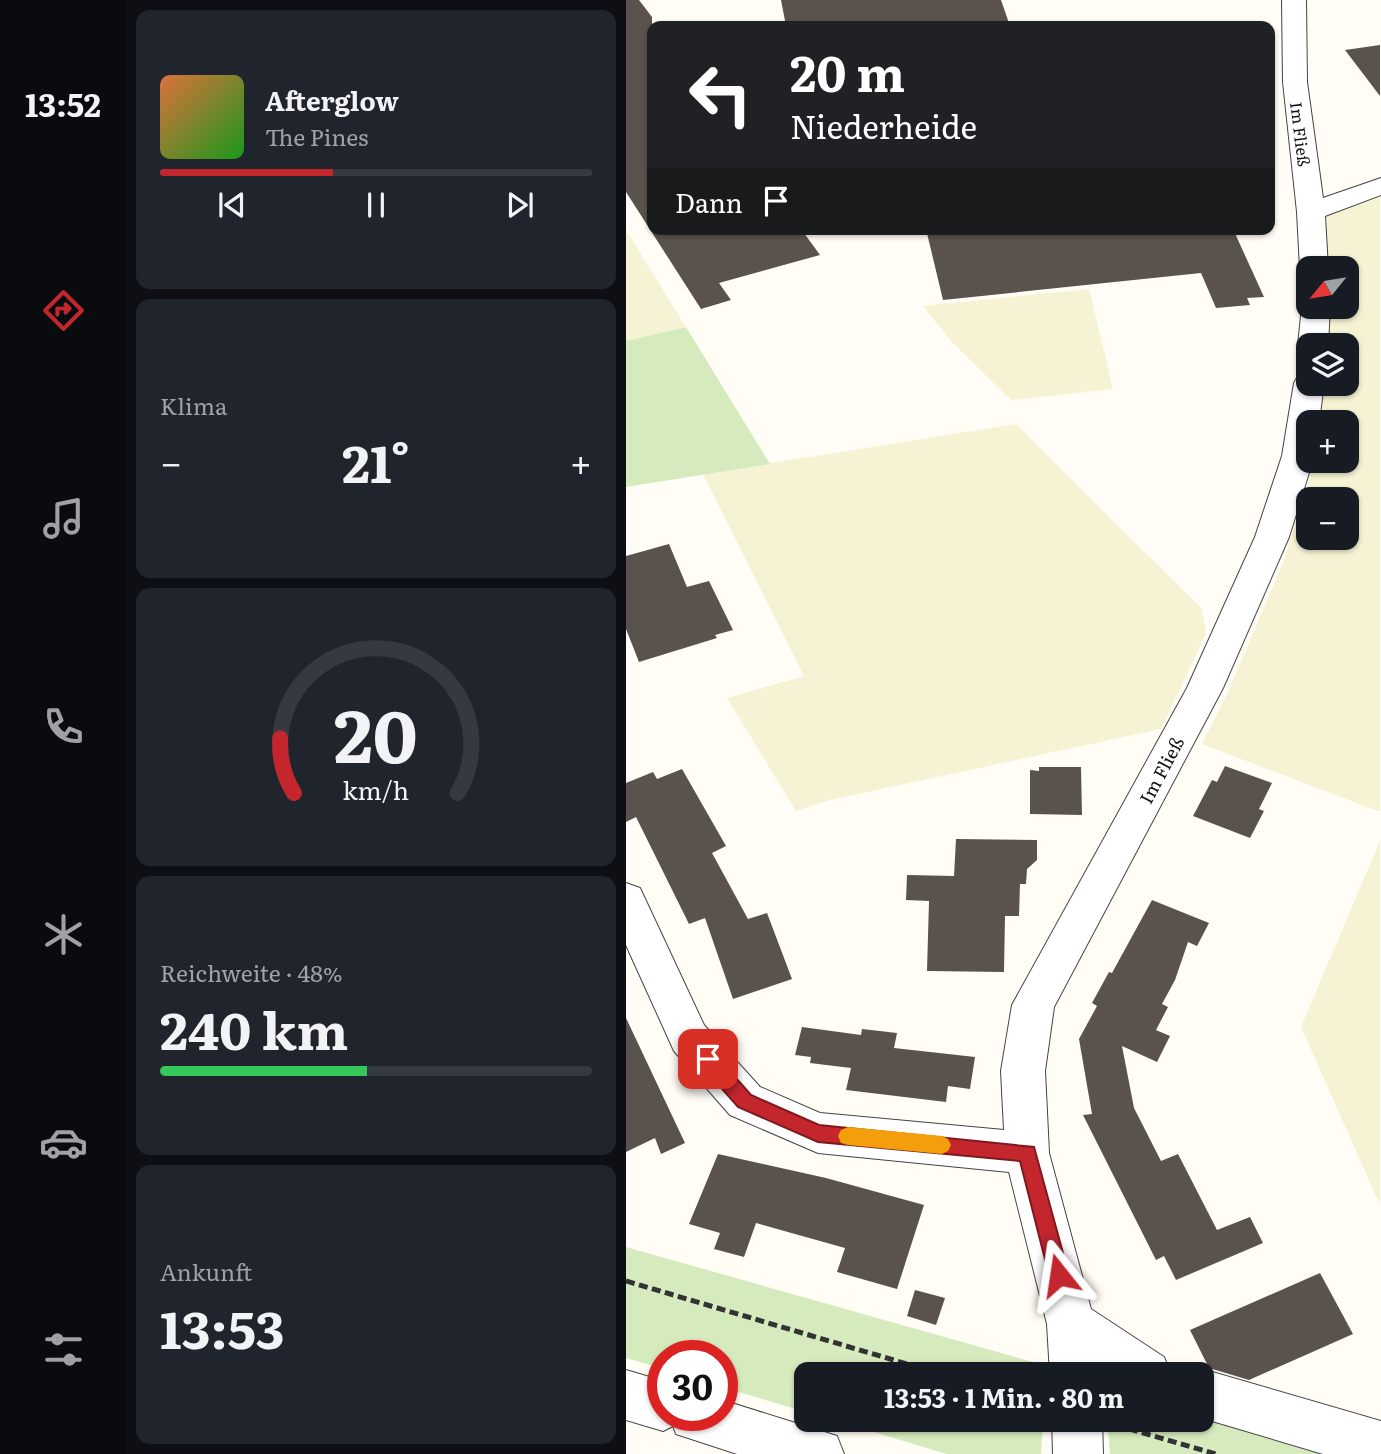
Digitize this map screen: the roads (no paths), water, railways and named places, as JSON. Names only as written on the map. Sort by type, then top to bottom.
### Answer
[{"type":"street","name":"Im Fließ","points":[[1294,0],[1295,82],[1311,212],[1313,256]]},
{"type":"street","points":[[1311,212],[1380,186]]},
{"type":"street","name":"Im Fließ","points":[[1073,1362],[1071,1324],[1027,1153],[1023,1071],[1033,1005],[1205,688],[1272,537],[1298,456],[1307,396]]},
{"type":"street","points":[[626,900],[690,1038],[745,1101],[818,1133],[1027,1153]]},
{"type":"street","points":[[1071,1324],[1129,1362]]},
{"type":"street","points":[[626,1395],[647,1401]]},
{"type":"street","points":[[1214,1398],[1380,1446]]},
{"type":"street","points":[[738,1429],[819,1454]]}]
